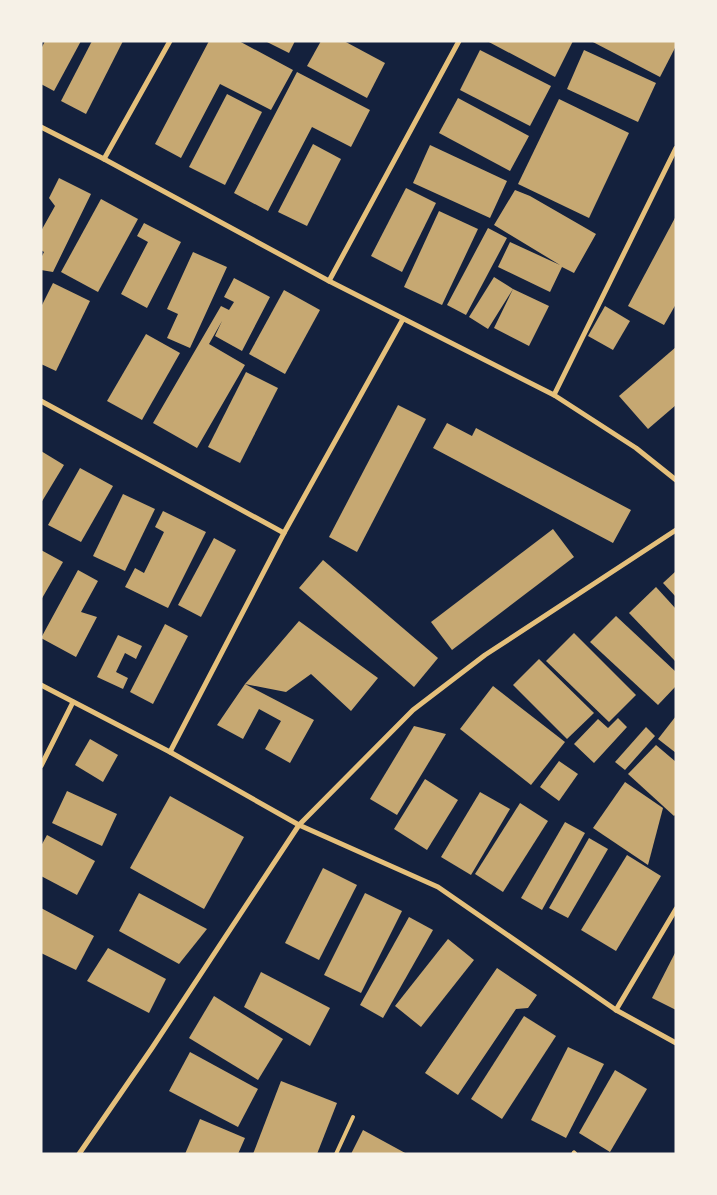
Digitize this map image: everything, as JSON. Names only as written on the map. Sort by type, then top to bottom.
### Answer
[{"type":"street","points":[[104,159],[170,41]]},
{"type":"street","points":[[329,280],[459,41]]},
{"type":"street","points":[[41,127],[403,319],[554,395],[636,448],[676,480]]},
{"type":"street","points":[[554,395],[676,148]]},
{"type":"street","points":[[170,752],[284,533],[403,319]]},
{"type":"street","points":[[41,401],[284,533]]},
{"type":"street","points":[[79,1154],[152,1048],[299,825],[413,710],[485,655],[676,530]]},
{"type":"street","points":[[41,685],[170,752],[299,825],[438,887],[616,1010],[676,1043]]},
{"type":"street","points":[[41,766],[73,702]]},
{"type":"street","points":[[616,1010],[676,909]]},
{"type":"lane","points":[[336,1154],[353,1117]]},
{"type":"building","points":[[45,41],[81,41],[54,91],[41,84],[41,49]]},
{"type":"building","points":[[92,41],[123,41],[86,114],[61,101]]},
{"type":"building","points":[[209,41],[239,41],[293,70],[271,110],[220,84],[181,158],[155,144]]},
{"type":"building","points":[[265,41],[295,41],[289,53]]},
{"type":"building","points":[[321,41],[344,41],[385,63],[367,98],[307,66]]},
{"type":"building","points":[[487,41],[573,41],[555,77]]},
{"type":"building","points":[[591,41],[676,41],[676,46],[660,77]]},
{"type":"building","points":[[480,50],[551,86],[530,126],[460,90]]},
{"type":"building","points":[[584,50],[656,83],[638,122],[567,89]]},
{"type":"building","points":[[297,72],[370,110],[351,147],[312,127],[268,211],[234,193]]},
{"type":"building","points":[[227,94],[262,112],[225,185],[189,167]]},
{"type":"building","points":[[458,98],[529,136],[510,171],[439,133]]},
{"type":"building","points":[[559,99],[629,133],[589,218],[518,184]]},
{"type":"building","points":[[313,144],[341,159],[307,226],[278,212]]},
{"type":"building","points":[[430,145],[507,181],[490,218],[413,183]]},
{"type":"building","points":[[59,178],[91,194],[53,272],[41,270],[41,258],[44,252],[41,250],[41,231],[55,206],[49,198]]},
{"type":"building","points":[[406,188],[436,203],[402,272],[371,256]]},
{"type":"building","points":[[515,190],[530,196],[596,234],[574,273],[562,267],[550,292],[498,267],[510,242],[560,265],[494,225]]},
{"type":"building","points":[[101,199],[138,219],[98,292],[61,272]]},
{"type":"building","points":[[439,211],[478,229],[442,305],[404,287]]},
{"type":"building","points":[[676,216],[676,304],[664,325],[628,306]]},
{"type":"building","points":[[144,223],[181,242],[147,308],[121,294],[148,242],[137,236]]},
{"type":"building","points":[[488,228],[507,238],[466,315],[447,305]]},
{"type":"building","points":[[193,252],[227,267],[190,348],[167,338],[178,314],[167,309]]},
{"type":"building","points":[[494,277],[513,289],[488,329],[469,317]]},
{"type":"building","points":[[234,278],[270,297],[242,351],[215,336],[222,321],[209,344],[245,365],[197,448],[153,423],[221,306],[229,310],[234,302],[224,297]]},
{"type":"building","points":[[53,283],[90,301],[56,371],[41,364],[41,307]]},
{"type":"building","points":[[513,289],[549,306],[529,346],[494,328]]},
{"type":"building","points":[[284,290],[320,310],[285,374],[249,354]]},
{"type":"building","points":[[605,306],[630,321],[613,350],[588,336]]},
{"type":"building","points":[[146,334],[180,353],[142,420],[107,401]]},
{"type":"building","points":[[676,347],[676,405],[648,429],[619,396]]},
{"type":"building","points":[[246,372],[278,388],[240,463],[208,447]]},
{"type":"building","points":[[398,405],[426,419],[357,552],[329,537]]},
{"type":"building","points":[[447,423],[472,436],[476,428],[631,510],[613,543],[433,448]]},
{"type":"building","points":[[41,451],[64,465],[41,503]]},
{"type":"building","points":[[80,468],[113,486],[81,542],[48,525]]},
{"type":"building","points":[[123,494],[155,509],[125,571],[93,556]]},
{"type":"building","points":[[163,511],[206,532],[168,608],[125,587],[135,568],[144,573],[164,532],[155,527]]},
{"type":"building","points":[[553,529],[574,557],[452,650],[431,622]]},
{"type":"building","points":[[214,538],[236,550],[201,617],[178,605]]},
{"type":"building","points":[[41,550],[63,562],[41,600]]},
{"type":"building","points":[[323,560],[438,658],[414,687],[299,588]]},
{"type":"building","points":[[78,570],[98,581],[81,612],[97,617],[76,657],[41,638]]},
{"type":"building","points":[[676,571],[676,597],[663,583]]},
{"type":"building","points":[[656,587],[676,609],[676,662],[629,613]]},
{"type":"building","points":[[616,616],[676,672],[676,686],[658,705],[590,642]]},
{"type":"building","points":[[299,621],[378,678],[351,711],[311,674],[286,692],[245,684]]},
{"type":"building","points":[[165,624],[188,636],[153,704],[130,692]]},
{"type":"building","points":[[574,633],[636,695],[609,722],[546,661]]},
{"type":"building","points":[[118,635],[142,646],[136,659],[125,653],[116,672],[128,678],[123,689],[97,677]]},
{"type":"building","points":[[539,659],[594,713],[567,739],[513,685]]},
{"type":"building","points":[[245,684],[314,720],[290,763],[265,749],[281,721],[259,709],[243,739],[217,725]]},
{"type":"building","points":[[493,686],[565,742],[531,785],[460,729]]},
{"type":"building","points":[[676,716],[676,753],[658,739]]},
{"type":"building","points":[[618,718],[627,727],[594,763],[574,744],[598,719],[608,728]]},
{"type":"building","points":[[414,726],[446,734],[397,815],[370,799]]},
{"type":"building","points":[[646,727],[655,736],[625,770],[615,762]]},
{"type":"building","points":[[90,739],[118,755],[103,782],[75,765]]},
{"type":"building","points":[[656,745],[676,762],[676,814],[674,816],[628,774]]},
{"type":"building","points":[[559,761],[578,774],[559,801],[540,787]]},
{"type":"building","points":[[425,779],[458,800],[427,850],[394,829]]},
{"type":"building","points":[[625,782],[663,808],[648,865],[593,828]]},
{"type":"building","points":[[67,791],[117,814],[102,846],[52,823]]},
{"type":"building","points":[[480,792],[510,809],[471,875],[441,857]]},
{"type":"building","points":[[170,796],[244,837],[204,909],[130,868]]},
{"type":"building","points":[[520,803],[548,821],[503,892],[475,874]]},
{"type":"building","points":[[565,822],[585,833],[542,910],[521,898]]},
{"type":"building","points":[[47,835],[95,861],[77,895],[41,876],[41,846]]},
{"type":"building","points":[[589,838],[608,849],[568,918],[549,908]]},
{"type":"building","points":[[627,855],[661,876],[616,951],[581,930]]},
{"type":"building","points":[[323,868],[357,885],[319,960],[285,943]]},
{"type":"building","points":[[139,893],[207,929],[179,964],[119,931]]},
{"type":"building","points":[[365,893],[402,911],[361,993],[324,975]]},
{"type":"building","points":[[41,908],[94,936],[76,970],[41,953]]},
{"type":"building","points":[[409,917],[433,930],[383,1018],[360,1005]]},
{"type":"building","points":[[448,939],[474,960],[421,1027],[395,1006]]},
{"type":"building","points":[[108,948],[166,979],[149,1013],[87,981]]},
{"type":"building","points":[[676,951],[676,1010],[652,998]]},
{"type":"building","points":[[497,968],[537,995],[528,1008],[516,1009],[458,1095],[425,1073]]},
{"type":"building","points":[[261,972],[330,1008],[310,1046],[244,1007]]},
{"type":"building","points":[[214,996],[283,1039],[258,1080],[189,1038]]},
{"type":"building","points":[[524,1016],[556,1036],[502,1119],[471,1099]]},
{"type":"building","points":[[568,1047],[604,1064],[566,1138],[531,1120]]},
{"type":"building","points":[[190,1052],[258,1089],[238,1127],[169,1091]]},
{"type":"building","points":[[615,1070],[647,1089],[610,1152],[579,1133]]},
{"type":"building","points":[[281,1081],[337,1103],[317,1154],[253,1154]]},
{"type":"building","points":[[200,1119],[245,1138],[238,1154],[185,1154]]},
{"type":"building","points":[[363,1130],[407,1154],[351,1154]]}]
